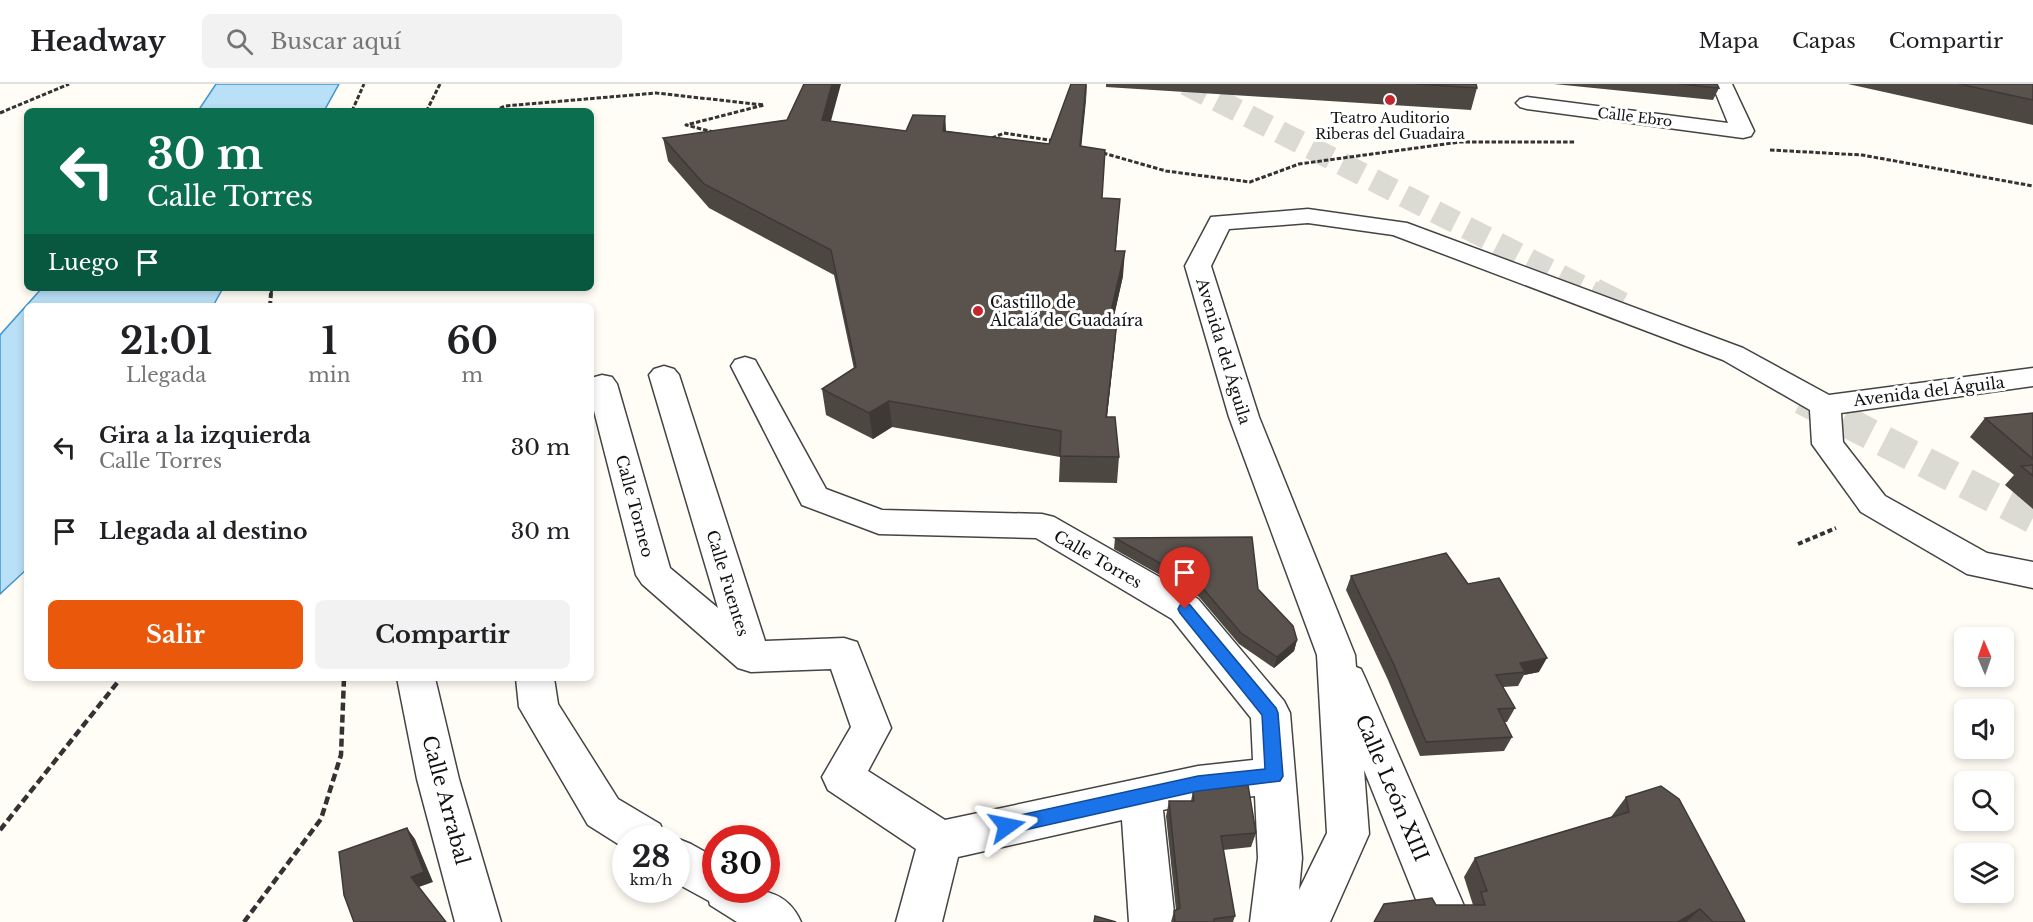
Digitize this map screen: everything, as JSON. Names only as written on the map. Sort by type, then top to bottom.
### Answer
[{"type":"street","name":"Calle Ebro","points":[[1527,103],[1743,130],[1722,84]]},
{"type":"street","name":"Avenida del Águila","points":[[1307,922],[1348,834],[1336,655],[1244,417],[1198,266],[1220,222],[1308,216],[1398,228],[1733,354],[1825,405],[2033,377]]},
{"type":"street","name":"Calle Torres","points":[[746,366],[814,497],[879,522],[1042,526],[1185,609],[1270,713],[1280,858],[1273,922]]},
{"type":"street","name":"Calle Fuentes","points":[[664,375],[751,657],[844,653],[871,728],[843,777],[940,840]]},
{"type":"street","name":"Calle Torneo","points":[[602,384],[654,575],[751,657]]},
{"type":"street","points":[[1825,405],[1828,444],[1873,504],[1979,565],[2033,574]]},
{"type":"street","name":"Calle León XIII","points":[[1336,655],[1448,922]]},
{"type":"street","name":"Calle Arrabal","points":[[417,681],[438,779],[478,922]]},
{"type":"street","points":[[535,681],[539,707],[603,812],[624,825]]},
{"type":"street","points":[[919,922],[940,840],[1198,784],[1274,776]]},
{"type":"street","points":[[1141,796],[1152,922]]},
{"type":"street","points":[[747,903],[778,922]]},
{"type":"path","points":[[0,113],[69,84]]},
{"type":"path","points":[[353,108],[364,84]]},
{"type":"path","points":[[428,108],[440,84]]},
{"type":"path","points":[[501,108],[656,93],[764,105],[686,125],[715,133]]},
{"type":"path","points":[[989,140],[1004,133],[1061,142]]},
{"type":"path","points":[[1093,150],[1166,171],[1250,182],[1299,164],[1460,142],[1583,142]]},
{"type":"path","points":[[1768,150],[1862,155],[2033,186]]},
{"type":"path","points":[[1798,544],[1836,528]]},
{"type":"path","points":[[0,830],[119,681]]},
{"type":"path","points":[[244,922],[321,819],[341,755],[344,681]]},
{"type":"water","points":[[216,84],[339,84],[326,108],[200,108]]},
{"type":"water","points":[[39,291],[221,291],[215,303],[29,303]]},
{"type":"water","points":[[24,308],[24,572],[0,594],[0,335]]},
{"type":"building","name":"Castillo de Alcalá de Guadaíra","points":[[804,84],[832,84],[822,120],[906,131],[913,115],[945,116],[943,131],[1049,144],[1071,84],[1086,84],[1080,146],[1105,150],[1102,198],[1120,199],[1115,251],[1125,251],[1109,320],[1117,321],[1106,417],[1115,417],[1119,457],[1060,456],[1061,431],[889,401],[869,413],[822,389],[856,367],[831,250],[704,184],[663,138],[787,120]]},
{"type":"building","points":[[1416,84],[1476,84],[1477,88]]},
{"type":"building","points":[[1679,84],[1717,84],[1719,88]]},
{"type":"building","points":[[1959,84],[2033,84],[2033,100]]},
{"type":"building","points":[[2033,413],[2033,459],[1985,418]]},
{"type":"building","points":[[2033,465],[2033,476],[2021,466]]},
{"type":"building","points":[[1252,537],[1258,589],[1293,626],[1297,640],[1277,657],[1241,633],[1201,586],[1115,538]]},
{"type":"building","points":[[1446,553],[1468,584],[1499,578],[1547,658],[1520,663],[1525,672],[1496,675],[1515,708],[1498,709],[1512,737],[1426,742],[1394,665],[1351,576]]},
{"type":"building","points":[[1248,785],[1256,833],[1221,836],[1235,916],[1214,919],[1214,922],[1175,922],[1174,911],[1180,908],[1169,801],[1194,801],[1193,791]]},
{"type":"building","points":[[1661,786],[1679,799],[1745,922],[1713,922],[1700,909],[1678,922],[1374,922],[1384,904],[1432,898],[1436,905],[1485,905],[1481,892],[1487,891],[1475,858],[1629,812],[1626,797]]},
{"type":"building","points":[[407,828],[424,872],[411,877],[446,922],[354,922],[344,895],[339,852]]},
{"type":"building","points":[[1095,916],[1116,922],[1094,922]]},
{"type":"tunnel","points":[[1186,84],[1596,294]]},
{"type":"tunnel","points":[[1593,293],[1630,312]]},
{"type":"tunnel","points":[[1802,399],[2033,518]]},
{"type":"place","name":"Teatro Auditorio Riberas del Guadaira","points":[[1390,100]]},
{"type":"place","name":"Castillo de Alcalá de Guadaíra","points":[[978,311]]},
{"type":"route","points":[[1007,826],[1198,784],[1274,776],[1270,713],[1185,609]]}]
